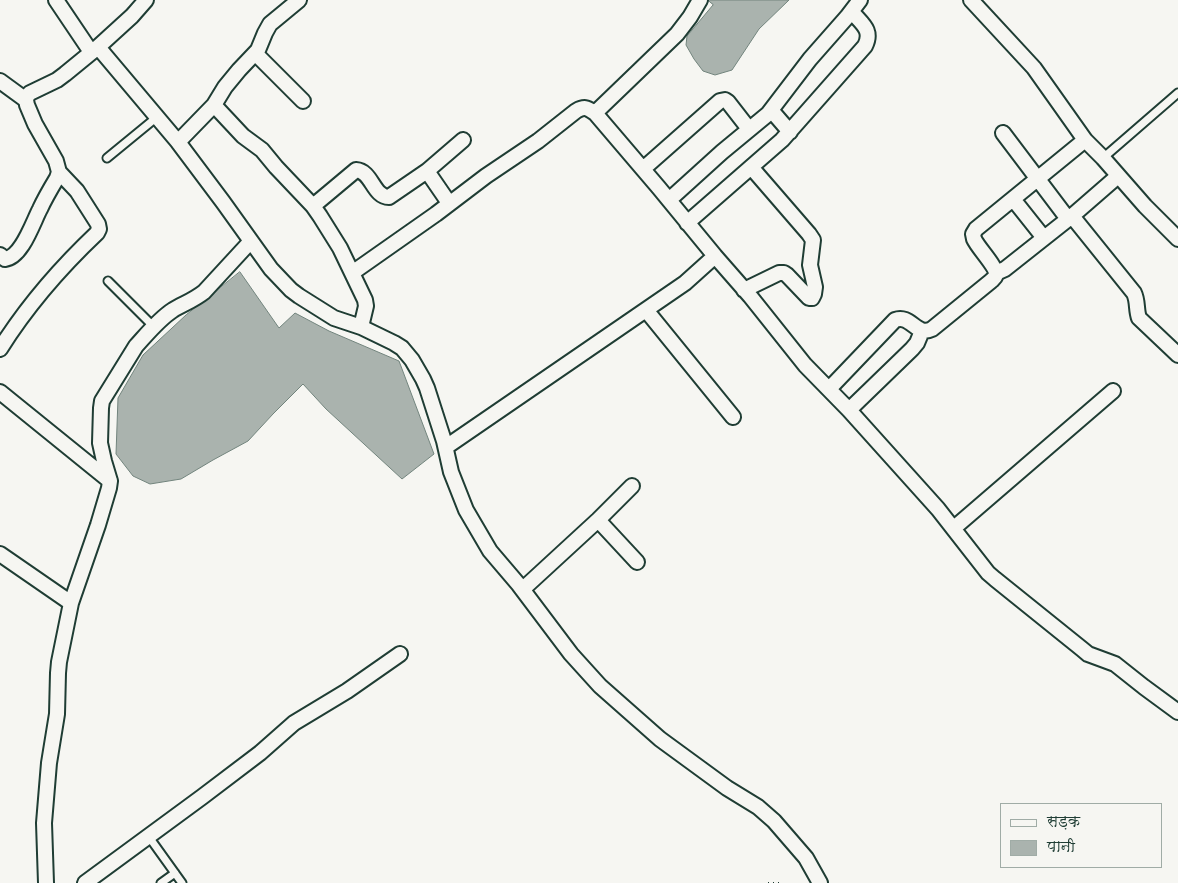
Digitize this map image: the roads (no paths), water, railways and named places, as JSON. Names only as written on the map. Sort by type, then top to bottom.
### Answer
[{"type":"street","points":[[56,0],[95,50],[178,142],[272,269],[291,290],[334,318],[361,327],[394,343],[402,348],[412,360],[427,388],[452,472],[466,510],[490,551],[522,589],[571,654],[600,686],[660,739],[727,788],[758,807],[806,858],[820,883]]},
{"type":"street","points":[[2,260],[13,256],[22,245],[59,172],[56,161],[35,124],[27,105],[27,96],[57,80],[95,50],[132,16],[146,0]]},
{"type":"street","points":[[178,142],[214,105],[238,70],[256,54],[270,24],[299,0]]},
{"type":"street","points":[[595,113],[677,34],[700,0]]},
{"type":"street","points":[[669,200],[771,110],[810,59],[852,12],[860,0]]},
{"type":"street","points":[[971,0],[1034,68],[1085,140],[1178,239]]},
{"type":"street","points":[[688,223],[790,132],[865,46],[869,34],[852,12]]},
{"type":"street","points":[[256,54],[303,101]]},
{"type":"street","points":[[0,81],[26,100]]},
{"type":"street","points":[[643,169],[720,101],[725,100],[728,102],[749,129]]},
{"type":"street","points":[[214,105],[243,136],[262,150],[276,168],[313,206],[323,220],[340,248],[366,300],[361,327]]},
{"type":"street","points":[[352,273],[486,176],[538,141],[576,111],[584,108],[595,113],[805,365],[849,410],[954,528],[995,579],[1082,650],[1115,664],[1144,688],[1178,712]]},
{"type":"street","points":[[771,110],[790,132]]},
{"type":"street","points":[[1002,133],[1037,179],[1134,293],[1137,298],[1139,318],[1178,355]]},
{"type":"street","points":[[313,206],[356,170],[361,170],[381,195],[389,197],[426,171],[463,140]]},
{"type":"street","points":[[829,389],[895,320],[900,318],[906,320],[922,330],[932,329],[991,281],[996,273],[994,267],[976,244],[973,234],[976,229],[1085,140]]},
{"type":"street","points":[[744,290],[779,273],[784,273],[809,298],[812,298],[815,287],[810,271],[813,240],[751,167]]},
{"type":"street","points":[[426,171],[449,203]]},
{"type":"street","points":[[0,348],[29,307],[98,229],[98,224],[77,191],[59,172]]},
{"type":"street","points":[[996,273],[1005,269],[1070,218],[1118,176]]},
{"type":"street","points":[[1013,199],[1044,238]]},
{"type":"street","points":[[46,883],[44,815],[50,753],[56,719],[58,673],[71,603],[98,524],[110,481],[100,443],[102,401],[136,346],[173,310],[204,292],[251,241]]},
{"type":"street","points":[[446,447],[685,283],[714,256]]},
{"type":"street","points":[[646,310],[733,417]]},
{"type":"street","points":[[849,410],[912,349],[917,343],[922,330]]},
{"type":"street","points":[[954,528],[1114,391]]},
{"type":"street","points":[[0,392],[110,481]]},
{"type":"street","points":[[522,589],[598,520],[632,486]]},
{"type":"street","points":[[598,520],[637,562]]},
{"type":"street","points":[[0,554],[71,603]]},
{"type":"street","points":[[85,883],[260,753],[294,723],[400,654]]},
{"type":"lane","points":[[1103,158],[1178,93]]},
{"type":"lane","points":[[107,158],[157,117]]},
{"type":"lane","points":[[108,281],[154,327]]},
{"type":"lane","points":[[149,836],[182,883]]},
{"type":"lane","points":[[160,883],[175,873]]},
{"type":"water","points":[[708,0],[789,0],[759,29],[732,70],[715,75],[703,71],[686,45],[687,36],[713,5]]},
{"type":"water","points":[[240,272],[279,328],[295,313],[329,331],[399,361],[434,454],[402,479],[326,409],[303,384],[248,441],[181,479],[150,484],[133,476],[116,454],[118,398],[143,355],[186,315]]}]
